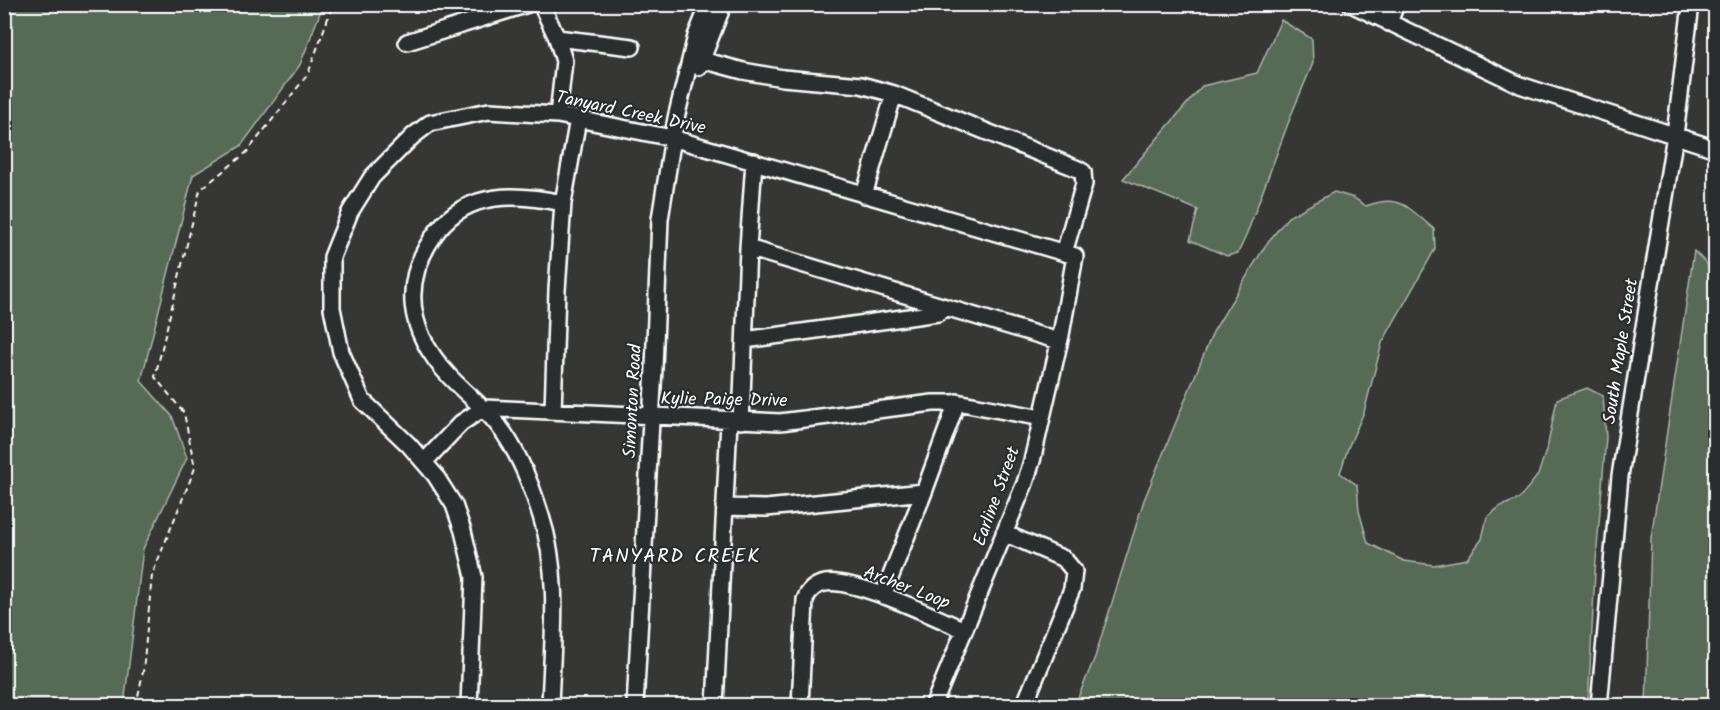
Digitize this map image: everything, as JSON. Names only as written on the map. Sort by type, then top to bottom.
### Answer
[{"type":"street","points":[[407,42],[528,4]]},
{"type":"street","points":[[541,4],[558,38],[564,62],[558,115]]},
{"type":"street","name":"Simonton Road","points":[[635,705],[660,219],[680,101],[696,36],[709,4]]},
{"type":"street","name":"Simonton Road","points":[[680,101],[702,60],[722,4]]},
{"type":"street","points":[[1351,4],[1520,85],[1716,149]]},
{"type":"street","points":[[1389,23],[1395,4]]},
{"type":"street","name":"South Maple Street","points":[[1599,705],[1620,476],[1675,135],[1691,4]]},
{"type":"street","points":[[558,38],[632,47]]},
{"type":"street","points":[[702,60],[783,78],[861,85],[894,94],[864,195]]},
{"type":"street","name":"Earline Street","points":[[894,94],[1083,172],[1085,177],[1070,255],[1059,341],[1029,472],[933,705]]},
{"type":"street","name":"Tanyard Creek Drive","points":[[469,705],[474,577],[463,531],[454,505],[435,475],[409,445],[362,400],[341,352],[332,308],[332,257],[350,212],[372,177],[413,136],[430,123],[489,111],[558,115],[672,138],[1070,255]]},
{"type":"street","points":[[553,411],[557,290],[563,203],[578,119]]},
{"type":"street","points":[[715,705],[724,507],[745,340],[754,161]]},
{"type":"street","points":[[550,705],[554,585],[551,555],[542,518],[530,486],[500,428],[484,408],[450,377],[420,335],[412,291],[416,267],[425,247],[442,225],[458,210],[481,200],[506,196],[563,203]]},
{"type":"street","points":[[748,248],[1059,341]]},
{"type":"street","points":[[745,340],[938,314],[945,307]]},
{"type":"street","points":[[883,596],[957,402]]},
{"type":"street","name":"Kylie Paige Drive","points":[[484,408],[780,422],[957,402],[1042,418]]},
{"type":"street","points":[[424,462],[461,423],[484,408]]},
{"type":"street","points":[[724,507],[766,508],[924,492]]},
{"type":"street","points":[[1004,533],[1064,559],[1074,571],[1072,589],[1024,705]]},
{"type":"street","name":"Archer Loop","points":[[800,705],[805,600],[808,592],[827,583],[859,587],[964,630]]},
{"type":"path","points":[[136,705],[143,672],[152,575],[195,468],[184,413],[155,377],[200,190],[247,152],[308,74],[333,4]]},
{"type":"green space","points":[[4,5],[323,5],[300,65],[241,146],[193,175],[141,381],[172,416],[187,458],[143,549],[124,705],[5,705]]},
{"type":"green space","points":[[1281,20],[1312,39],[1313,63],[1246,236],[1238,253],[1227,256],[1190,240],[1198,210],[1123,179],[1202,86],[1257,73]]},
{"type":"green space","points":[[1334,192],[1354,198],[1366,206],[1378,202],[1396,202],[1410,209],[1434,229],[1435,249],[1382,343],[1364,412],[1340,473],[1357,485],[1359,511],[1368,543],[1404,561],[1434,565],[1467,559],[1482,539],[1487,517],[1501,506],[1519,499],[1538,475],[1548,444],[1557,399],[1587,388],[1603,396],[1606,437],[1595,572],[1588,705],[1075,705],[1095,657],[1144,500],[1213,332],[1265,246],[1288,217]]},
{"type":"green space","points":[[1694,251],[1716,273],[1715,705],[1646,705],[1651,538]]},
{"type":"district","name":"TANYARD CREEK","points":[[675,555]]}]
